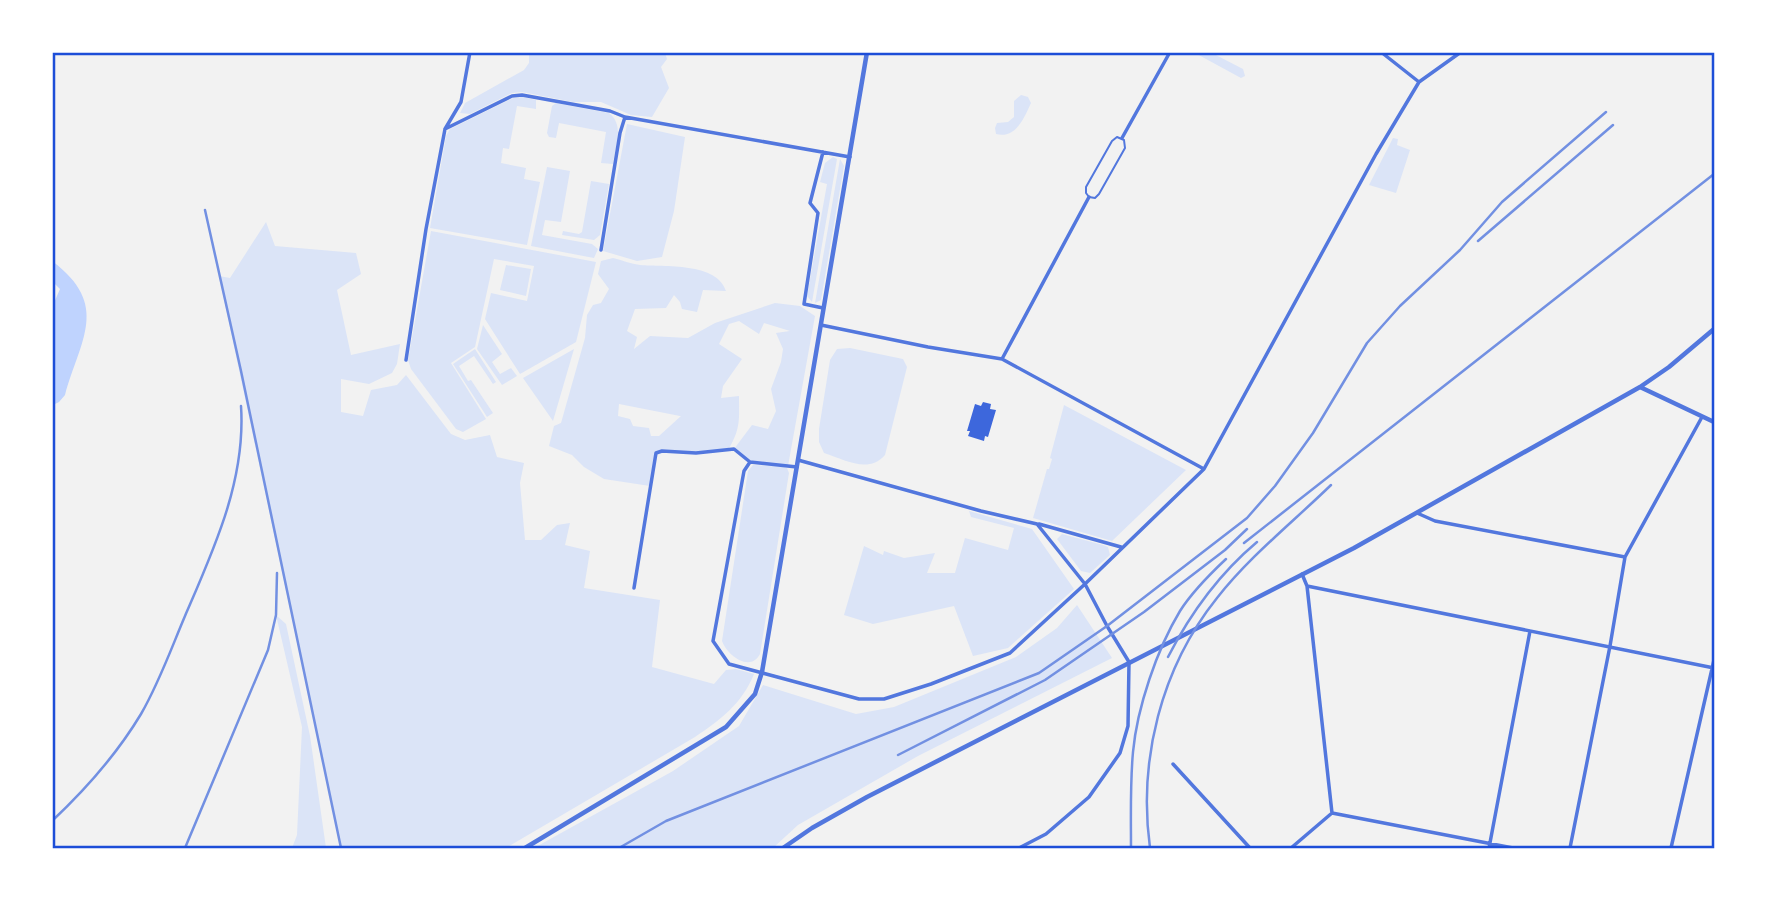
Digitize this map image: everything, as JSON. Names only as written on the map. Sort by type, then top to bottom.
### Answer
[{"type":"street","points":[[406,360],[445,129],[461,102],[470,52]]},
{"type":"street","points":[[526,849],[726,727],[755,694],[762,673],[867,52]]},
{"type":"street","points":[[1122,138],[1170,52]]},
{"type":"street","points":[[1381,52],[1419,82]]},
{"type":"street","points":[[750,462],[744,471],[713,641],[729,664],[859,699],[884,699],[1010,653],[1203,469],[1376,154],[1419,82],[1461,52]]},
{"type":"street","points":[[445,129],[512,96],[522,95],[610,111],[625,117],[850,158]]},
{"type":"street","points":[[601,250],[620,132],[625,117]]},
{"type":"street","points":[[823,152],[810,203],[818,214],[804,304],[823,308]]},
{"type":"street","points":[[1002,359],[1089,197]]},
{"type":"street","points":[[821,325],[1002,359],[1203,469]]},
{"type":"street","points":[[783,849],[812,828],[867,797],[1302,575],[1417,513],[1640,387],[1669,367],[1714,329]]},
{"type":"street","points":[[1640,387],[1714,422]]},
{"type":"street","points":[[1570,849],[1625,557],[1703,416]]},
{"type":"street","points":[[634,588],[656,453],[734,449],[750,462],[797,467]]},
{"type":"street","points":[[798,460],[1121,547]]},
{"type":"street","points":[[1417,513],[1435,521],[1625,557]]},
{"type":"street","points":[[1019,849],[1046,834],[1089,797],[1120,753],[1128,726],[1129,662],[1085,584],[1037,523]]},
{"type":"street","points":[[1302,575],[1307,586],[1332,813]]},
{"type":"street","points":[[1307,586],[1714,667]]},
{"type":"street","points":[[1489,846],[1530,630]]},
{"type":"street","points":[[1671,849],[1714,660]]},
{"type":"street","points":[[1173,764],[1250,849]]},
{"type":"street","points":[[1332,813],[1513,849]]},
{"type":"street","points":[[1291,849],[1332,813]]},
{"type":"lane","points":[[1122,138],[1126,142],[1125,148],[1097,197],[1089,197],[1086,190],[1101,161],[1114,139],[1122,138]]},
{"type":"shaded area","points":[[529,53],[665,53],[667,59],[661,67],[669,88],[652,117],[631,115],[601,102],[573,102],[522,92],[512,93],[470,114],[460,113],[465,103],[524,70],[529,63]]},
{"type":"shaded area","points":[[1195,53],[1212,53],[1243,69],[1245,76],[1241,78]]},
{"type":"shaded area","points":[[1021,95],[1028,97],[1031,103],[1022,121],[1009,133],[996,134],[997,123],[1008,122],[1014,117],[1014,101]]},
{"type":"shaded area","points":[[513,98],[536,100],[536,109],[517,106],[509,149],[503,148],[501,163],[526,168],[524,179],[540,182],[527,245],[430,228],[446,136],[450,129]]},
{"type":"shaded area","points":[[556,103],[609,113],[614,118],[618,137],[613,164],[601,163],[606,132],[559,123],[556,138],[549,137],[547,133],[552,106]]},
{"type":"shaded area","points":[[627,124],[685,137],[674,211],[662,257],[637,261],[603,251]]},
{"type":"shaded area","points":[[1393,138],[1398,139],[1397,145],[1410,150],[1396,193],[1369,185]]},
{"type":"shaded area","points":[[833,157],[837,159],[812,302],[807,296],[827,184],[820,182],[825,163]]},
{"type":"shaded area","points":[[840,159],[844,166],[821,300],[815,303]]},
{"type":"shaded area","points":[[547,167],[570,171],[561,222],[545,220],[542,235],[592,244],[598,249],[594,258],[531,246]]},
{"type":"shaded area","points":[[591,181],[609,184],[600,235],[594,240],[562,235],[563,231],[579,234],[582,232]]},
{"type":"shaded area","points":[[266,222],[275,246],[356,253],[361,274],[337,290],[351,355],[400,344],[397,364],[392,373],[369,384],[341,379],[341,412],[363,416],[371,390],[397,385],[406,375],[451,434],[465,440],[490,435],[497,457],[524,463],[520,483],[525,540],[541,540],[557,525],[570,523],[565,545],[590,551],[584,588],[660,600],[652,667],[714,684],[726,670],[736,669],[754,674],[743,694],[729,710],[695,737],[506,848],[341,848],[219,276],[230,278]]},
{"type":"shaded area","points":[[431,231],[596,262],[576,342],[520,374],[485,319],[491,293],[527,301],[534,266],[494,259],[475,347],[451,363],[486,419],[463,432],[456,429],[411,369],[408,360]]},
{"type":"shaded area","points":[[613,258],[640,265],[689,268],[712,275],[721,282],[726,291],[703,290],[697,312],[682,309],[674,295],[666,308],[635,309],[627,331],[637,337],[634,349],[650,336],[688,338],[715,323],[775,303],[800,306],[815,316],[788,466],[782,466],[787,468],[789,473],[760,654],[751,662],[739,660],[729,652],[722,641],[748,471],[753,465],[779,466],[750,462],[734,449],[752,425],[768,429],[776,411],[771,389],[783,349],[776,333],[790,331],[764,323],[759,334],[739,321],[729,324],[719,344],[742,359],[723,386],[721,398],[739,396],[737,430],[728,450],[656,453],[650,486],[604,479],[584,467],[572,455],[549,446],[554,426],[561,423],[585,338],[587,315],[593,305],[601,303],[609,289],[598,274],[601,261]],"holes":[[[619,404],[681,416],[659,436],[651,436],[649,428],[633,426],[630,419],[618,416]]]},
{"type":"shaded area","points":[[506,265],[531,269],[526,296],[500,290]]},
{"type":"shaded area","points":[[483,325],[502,354],[492,362],[500,374],[511,368],[517,376],[502,385],[477,349]]},
{"type":"shaded area","points":[[850,348],[903,359],[907,367],[885,455],[871,464],[856,464],[824,453],[819,442],[830,360],[837,349]]},
{"type":"shaded area","points":[[475,349],[496,382],[493,384],[474,356],[459,366],[493,413],[487,417],[453,364]]},
{"type":"shaded area","points":[[574,349],[553,421],[523,378]]},
{"type":"shaded area","points":[[1064,405],[1186,470],[1112,541],[1033,518],[1052,459],[1050,458]]},
{"type":"shaded area","points":[[969,511],[1032,529],[1074,589],[1008,648],[973,656],[954,606],[873,624],[844,615],[864,546],[883,555],[884,551],[904,558],[935,553],[927,573],[955,573],[965,538],[1008,550],[1014,528],[971,517]]},
{"type":"shaded area","points":[[1062,534],[1108,547],[1110,555],[1090,573],[1081,571],[1057,539]]},
{"type":"shaded area","points":[[1077,605],[1112,658],[918,756],[798,825],[773,848],[534,848],[673,771],[739,726],[763,685],[856,714],[894,707],[1016,657],[1057,628]]},
{"type":"shaded area","points":[[276,615],[286,624],[310,736],[326,848],[292,848],[297,835],[302,727]]},
{"type":"water","points":[[52,261],[70,277],[81,293],[86,308],[83,340],[65,395],[53,405],[53,305],[60,289],[53,282]]},
{"type":"building","points":[[983,402],[991,404],[990,409],[996,410],[988,437],[985,436],[984,441],[968,436],[970,431],[967,431],[975,404],[981,406]]},
{"type":"railway","points":[[619,848],[666,821],[1039,673],[1107,626],[1247,518],[1275,486],[1313,433],[1367,343],[1400,306],[1460,250],[1502,202],[1606,112]]},
{"type":"railway","points":[[1478,241],[1613,125]]},
{"type":"railway","points":[[1244,543],[1714,174]]},
{"type":"railway","points":[[205,210],[341,848]]},
{"type":"railway","points":[[52,821],[89,784],[122,743],[141,714],[159,678],[226,514],[238,461],[241,406]]},
{"type":"railway","points":[[1150,848],[1147,815],[1151,749],[1158,716],[1181,654],[1198,625],[1230,583],[1331,485]]},
{"type":"railway","points":[[898,755],[1045,680],[1144,612],[1225,550],[1247,529]]},
{"type":"railway","points":[[1168,657],[1207,595],[1230,567],[1257,542]]},
{"type":"railway","points":[[1131,848],[1133,752],[1149,679],[1180,611],[1201,584],[1226,559]]},
{"type":"railway","points":[[185,848],[268,650],[276,615],[277,573]]}]
